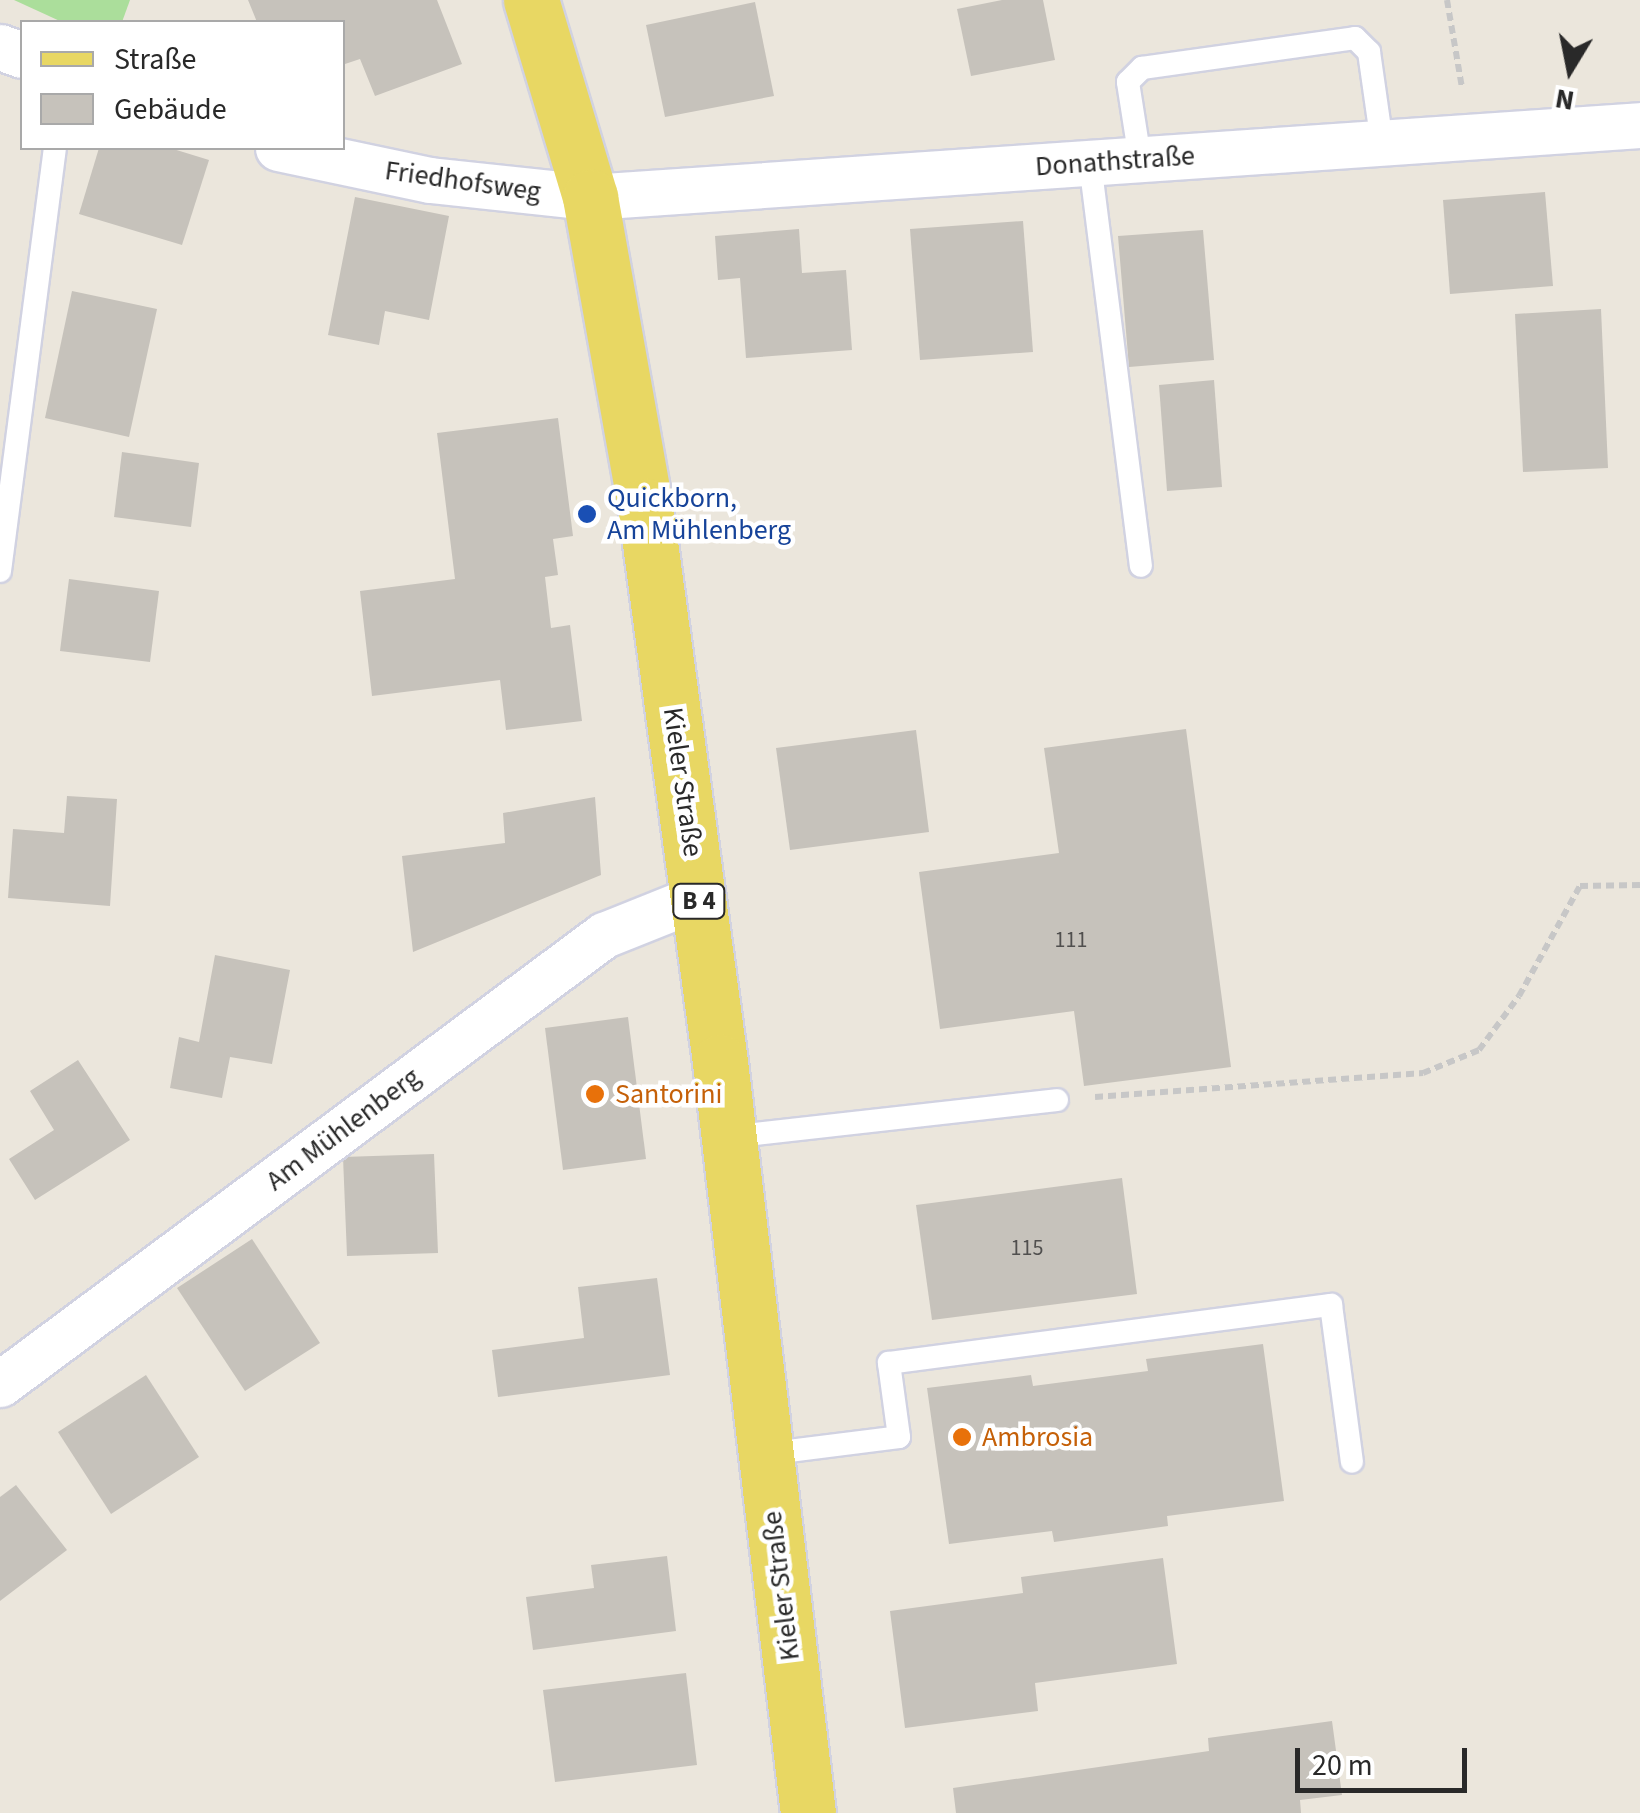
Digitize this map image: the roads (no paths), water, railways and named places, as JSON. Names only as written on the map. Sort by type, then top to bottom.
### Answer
[{"type":"main road","name":"Kieler Straße","points":[[532,0],[590,197],[645,506],[699,897],[808,1813]]},
{"type":"street","name":"Donathstraße","points":[[590,197],[1640,125]]},
{"type":"street","name":"Friedhofsweg","points":[[288,150],[430,180],[590,197]]},
{"type":"street","name":"Am Mühlenberg","points":[[0,1384],[604,935],[699,897]]},
{"type":"lane","points":[[1140,159],[1128,82],[1142,68],[1354,38],[1369,52],[1382,143]]},
{"type":"lane","points":[[0,571],[55,150]]},
{"type":"lane","points":[[1090,163],[1141,566]]},
{"type":"lane","points":[[728,1137],[1057,1100]]},
{"type":"lane","points":[[765,1454],[899,1437],[889,1363],[1331,1305],[1352,1462]]},
{"type":"place","name":"Quickborn, Am Mühlenberg","points":[[587,514]]},
{"type":"place","name":"Santorini","points":[[595,1094]]},
{"type":"place","name":"Ambrosia","points":[[962,1437]]}]
